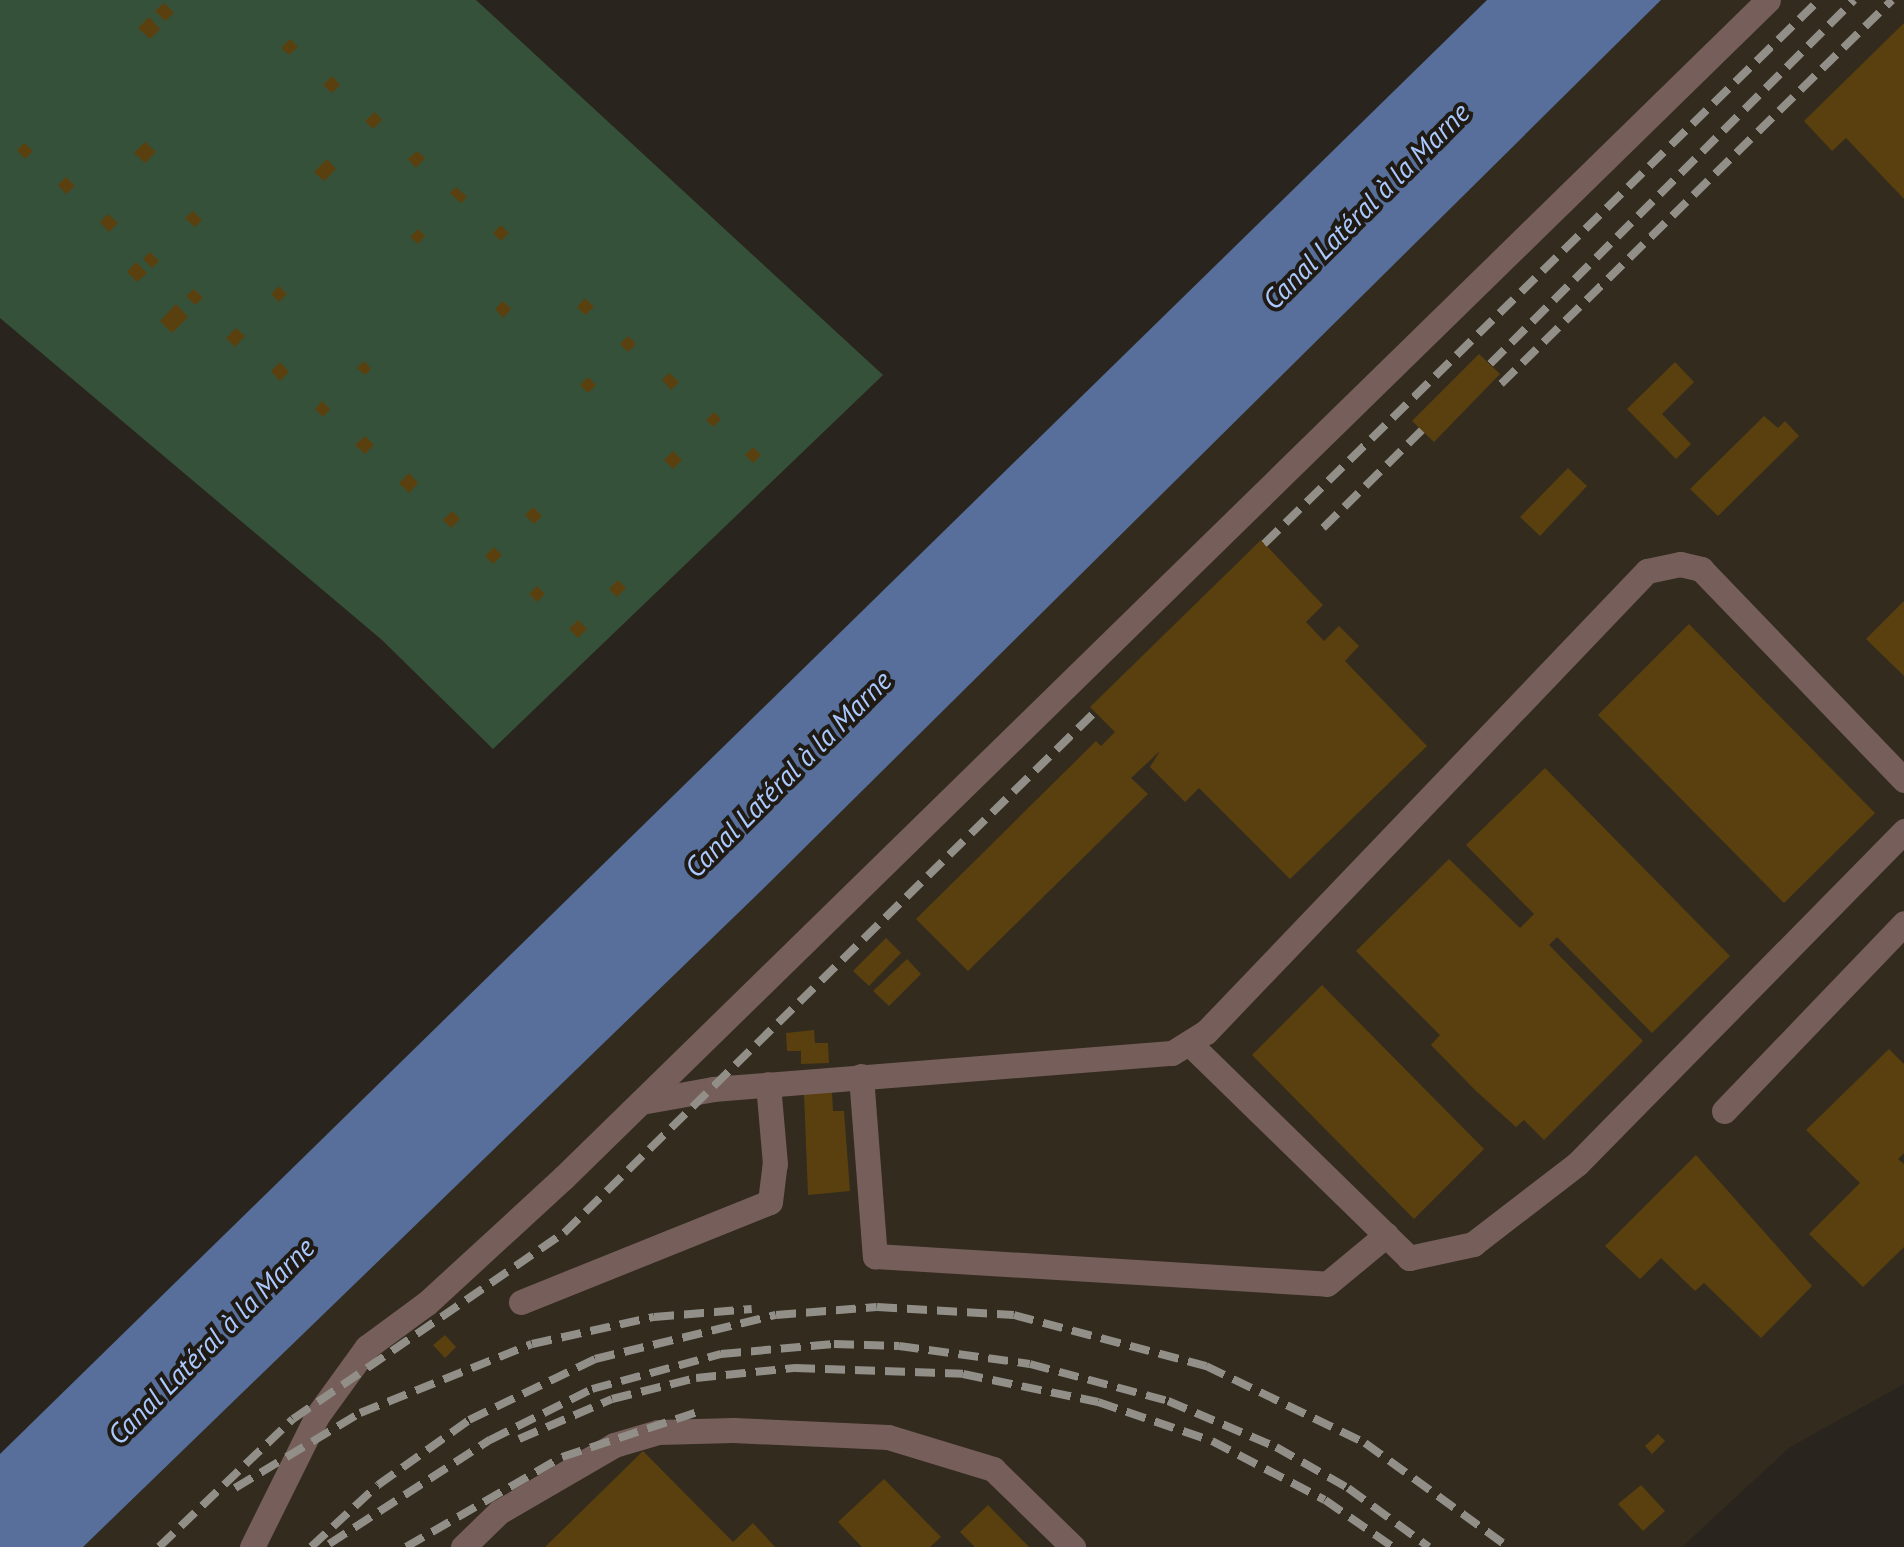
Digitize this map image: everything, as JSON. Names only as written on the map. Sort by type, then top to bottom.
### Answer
[{"type":"lane","points":[[252,1547],[317,1416],[367,1347],[427,1303],[641,1102],[1768,0]]},
{"type":"lane","points":[[641,1102],[768,1084],[1172,1052],[1206,1032],[1647,571],[1680,564],[1701,569],[1904,780]]},
{"type":"lane","points":[[1188,1042],[1409,1258],[1473,1244],[1577,1164],[1904,832]]},
{"type":"lane","points":[[1724,1111],[1904,923]]},
{"type":"lane","points":[[862,1076],[875,1256],[1327,1284],[1386,1235]]},
{"type":"lane","points":[[520,1302],[770,1202],[775,1164],[768,1084]]},
{"type":"lane","points":[[463,1547],[498,1512],[614,1445],[658,1432],[733,1430],[888,1437],[993,1470],[1072,1547]]},
{"type":"shaded area","points":[[1661,0],[1904,0],[1904,1384],[1790,1447],[1682,1547],[83,1547],[766,886]]},
{"type":"green space","points":[[0,0],[476,0],[883,375],[493,749],[382,640],[0,318]]},
{"type":"water","name":"Canal Latéral à la Marne","points":[[1487,0],[1661,0],[766,886],[83,1547],[0,1547],[0,1454]]},
{"type":"building","points":[[164,3],[174,13],[165,21],[155,11]]},
{"type":"building","points":[[149,17],[160,29],[150,39],[138,28]]},
{"type":"building","points":[[1904,23],[1904,199],[1846,138],[1832,151],[1804,121]]},
{"type":"building","points":[[290,39],[298,47],[289,55],[281,48]]},
{"type":"building","points":[[332,76],[340,85],[332,93],[323,85]]},
{"type":"building","points":[[375,112],[382,120],[373,129],[365,121]]},
{"type":"building","points":[[145,142],[156,152],[145,163],[134,153]]},
{"type":"building","points":[[24,143],[33,151],[25,159],[17,150]]},
{"type":"building","points":[[417,151],[425,158],[416,168],[408,159]]},
{"type":"building","points":[[327,159],[336,169],[324,181],[314,172]]},
{"type":"building","points":[[66,177],[75,186],[66,194],[58,185]]},
{"type":"building","points":[[456,187],[467,197],[461,203],[450,193]]},
{"type":"building","points":[[193,211],[202,220],[195,227],[185,218]]},
{"type":"building","points":[[108,214],[118,223],[109,232],[100,222]]},
{"type":"building","points":[[501,225],[509,233],[501,241],[493,233]]},
{"type":"building","points":[[418,229],[425,236],[418,244],[410,237]]},
{"type":"building","points":[[150,252],[159,261],[152,268],[143,259]]},
{"type":"building","points":[[136,262],[147,273],[137,282],[127,272]]},
{"type":"building","points":[[279,286],[287,294],[279,302],[271,294]]},
{"type":"building","points":[[194,289],[203,298],[195,305],[186,296]]},
{"type":"building","points":[[585,298],[594,307],[585,315],[577,307]]},
{"type":"building","points":[[503,301],[511,309],[503,318],[495,309]]},
{"type":"building","points":[[176,304],[188,317],[172,333],[160,321]]},
{"type":"building","points":[[236,328],[245,336],[235,347],[226,338]]},
{"type":"building","points":[[628,336],[636,344],[628,352],[620,344]]},
{"type":"building","points":[[1479,354],[1500,374],[1434,442],[1412,421]]},
{"type":"building","points":[[364,361],[371,369],[365,375],[357,368]]},
{"type":"building","points":[[280,362],[289,372],[280,381],[271,371]]},
{"type":"building","points":[[1675,362],[1694,382],[1662,414],[1691,444],[1676,459],[1627,409]]},
{"type":"building","points":[[669,373],[679,382],[671,390],[662,380]]},
{"type":"building","points":[[588,377],[596,385],[588,393],[580,385]]},
{"type":"building","points":[[322,401],[330,409],[323,417],[315,409]]},
{"type":"building","points":[[714,412],[721,419],[713,427],[706,420]]},
{"type":"building","points":[[1764,416],[1778,428],[1785,421],[1799,436],[1718,516],[1690,489]]},
{"type":"building","points":[[365,436],[374,445],[365,454],[355,445]]},
{"type":"building","points":[[753,447],[761,455],[753,463],[745,455]]},
{"type":"building","points":[[673,451],[682,460],[673,469],[664,460]]},
{"type":"building","points":[[1568,468],[1587,486],[1540,536],[1520,517]]},
{"type":"building","points":[[409,473],[418,483],[409,493],[399,483]]},
{"type":"building","points":[[533,507],[542,516],[534,524],[525,515]]},
{"type":"building","points":[[452,511],[460,519],[451,528],[443,520]]},
{"type":"building","points":[[1261,540],[1323,605],[1306,622],[1324,641],[1339,626],[1359,646],[1345,661],[1427,746],[1290,879],[1199,788],[1185,802],[1150,767],[1160,751],[1131,778],[1148,794],[968,971],[916,919],[1096,741],[1101,746],[1115,732],[1090,707]]},
{"type":"building","points":[[494,547],[502,555],[493,564],[485,556]]},
{"type":"building","points":[[618,580],[626,588],[617,597],[609,589]]},
{"type":"building","points":[[537,586],[545,594],[537,602],[529,594]]},
{"type":"building","points":[[1904,601],[1904,676],[1866,639]]},
{"type":"building","points":[[578,620],[587,629],[578,638],[569,629]]},
{"type":"building","points":[[1689,624],[1875,813],[1784,903],[1598,715]]},
{"type":"building","points":[[1545,768],[1730,956],[1652,1033],[1557,937],[1549,945],[1643,1041],[1544,1140],[1524,1120],[1516,1127],[1476,1091],[1431,1045],[1440,1035],[1356,951],[1449,859],[1520,928],[1534,914],[1466,845]]},
{"type":"building","points":[[886,938],[901,953],[869,986],[853,971]]},
{"type":"building","points":[[907,959],[921,974],[889,1006],[873,991]]},
{"type":"building","points":[[1322,985],[1484,1149],[1414,1219],[1252,1055]]},
{"type":"building","points":[[814,1030],[815,1043],[828,1043],[829,1063],[801,1064],[801,1051],[787,1051],[786,1033]]},
{"type":"building","points":[[1889,1049],[1904,1064],[1904,1153],[1898,1159],[1904,1164],[1904,1247],[1863,1287],[1809,1234],[1860,1183],[1806,1130]]},
{"type":"building","points":[[832,1092],[833,1111],[844,1111],[850,1191],[808,1195],[804,1094]]},
{"type":"building","points":[[1696,1155],[1812,1286],[1761,1338],[1704,1283],[1695,1291],[1661,1258],[1640,1279],[1605,1246]]},
{"type":"building","points":[[445,1335],[456,1347],[445,1358],[433,1345]]},
{"type":"building","points":[[1658,1434],[1665,1441],[1652,1454],[1645,1446]]},
{"type":"building","points":[[643,1451],[733,1542],[753,1523],[775,1547],[545,1547]]},
{"type":"building","points":[[884,1479],[941,1537],[930,1547],[862,1547],[838,1522]]},
{"type":"building","points":[[1641,1485],[1665,1511],[1643,1531],[1618,1504]]},
{"type":"building","points":[[988,1505],[1029,1547],[975,1547],[960,1532]]},
{"type":"railway","points":[[1264,544],[1819,0]]},
{"type":"railway","points":[[1490,364],[1854,0]]},
{"type":"railway","points":[[1501,384],[1892,0]]},
{"type":"railway","points":[[1323,528],[1422,430]]},
{"type":"railway","points":[[159,1547],[293,1419],[564,1233],[1095,712]]},
{"type":"railway","points":[[311,1547],[378,1485],[469,1420],[595,1359],[776,1315],[877,1307],[1014,1315],[1206,1366],[1365,1443],[1508,1547]]},
{"type":"railway","points":[[235,1488],[360,1413],[532,1344],[654,1317],[752,1309]]},
{"type":"railway","points":[[329,1544],[490,1440],[592,1389],[721,1354],[834,1344],[899,1346],[1030,1364],[1168,1401],[1276,1447],[1348,1488],[1429,1547]]},
{"type":"railway","points":[[519,1439],[612,1399],[696,1378],[795,1368],[963,1374],[1098,1402],[1212,1441],[1325,1500],[1393,1547]]},
{"type":"railway","points":[[406,1547],[562,1457],[697,1412]]}]
